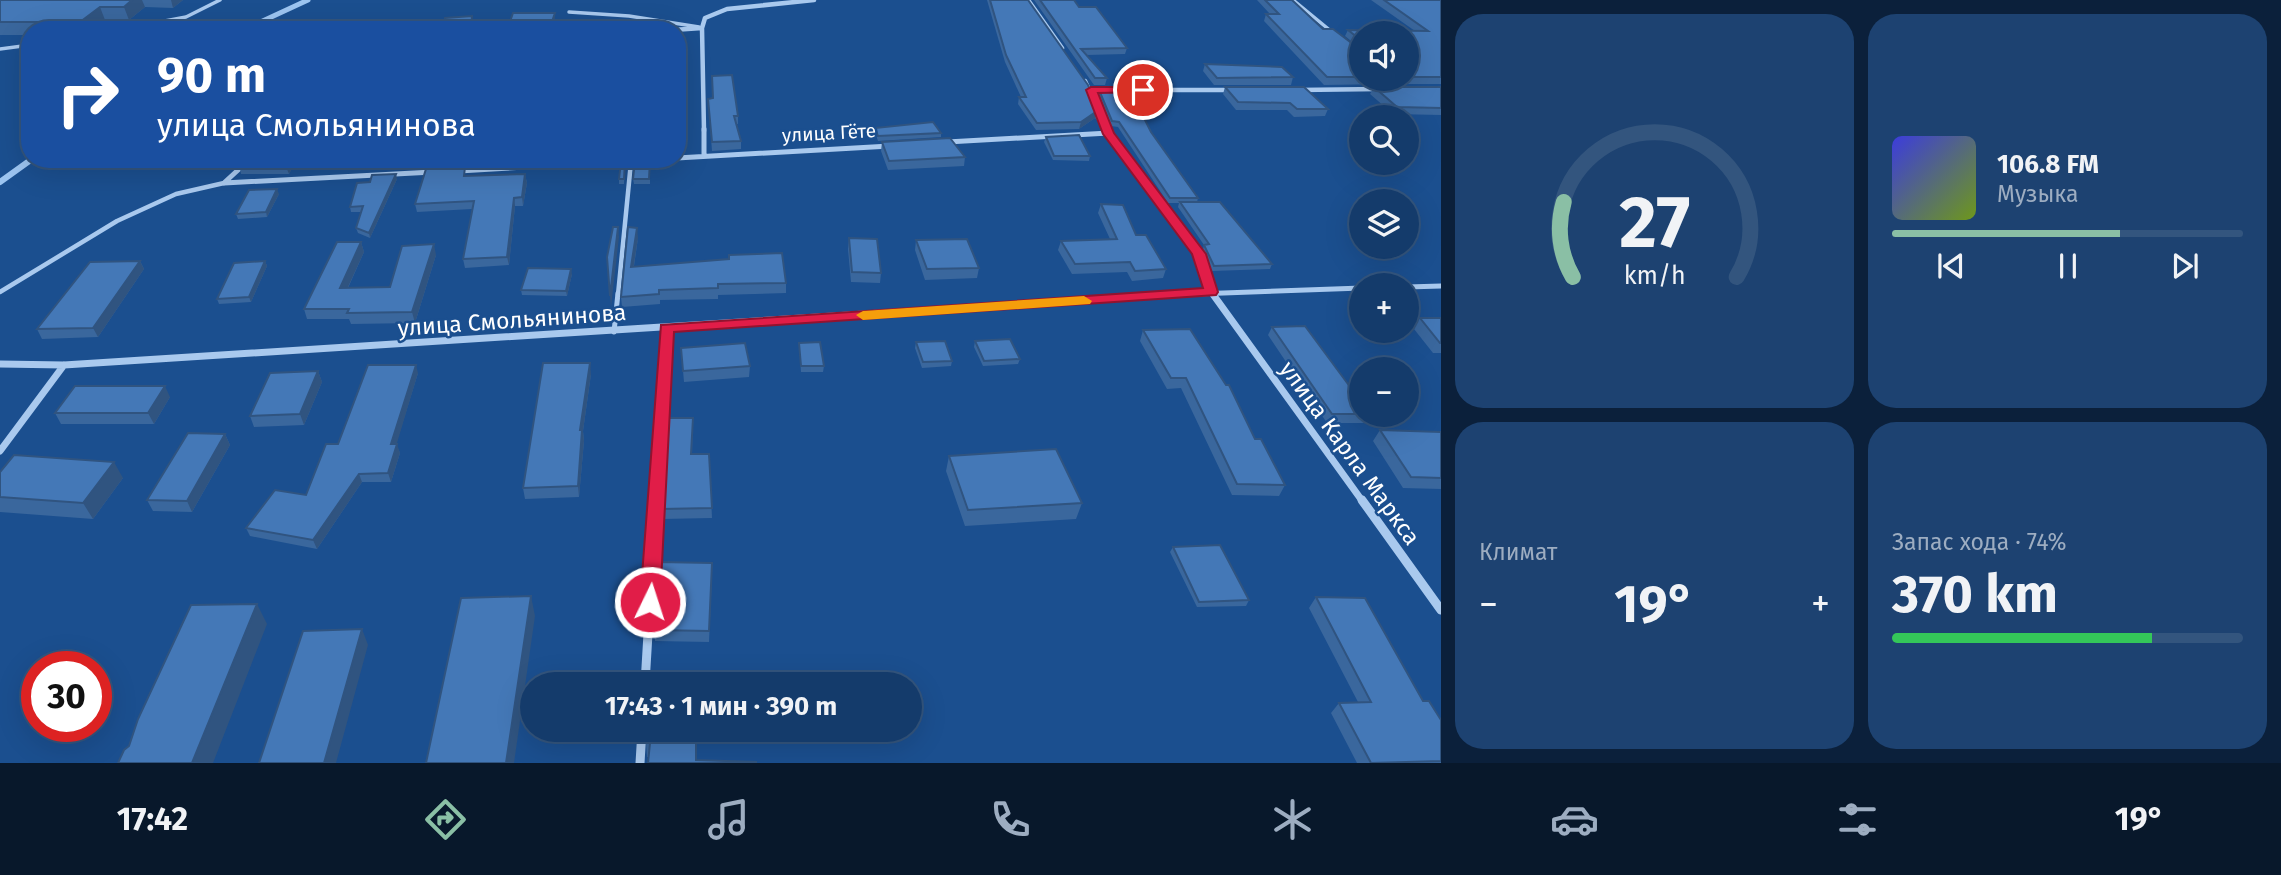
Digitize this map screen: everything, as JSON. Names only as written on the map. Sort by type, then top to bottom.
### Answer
[{"type":"street","points":[[704,156],[702,28],[705,18],[727,9],[814,0]]},
{"type":"street","points":[[1028,0],[1068,56]]},
{"type":"street","points":[[686,29],[702,28]]},
{"type":"street","name":"улица Карла Маркса","points":[[1083,79],[1091,90],[1109,134],[1199,254],[1211,292],[1441,610]]},
{"type":"street","points":[[1294,90],[1349,89]]},
{"type":"street","points":[[1091,90],[1240,90]]},
{"type":"street","points":[[941,143],[1109,134]]},
{"type":"street","name":"улица Гёте","points":[[686,157],[899,145]]},
{"type":"street","points":[[224,183],[240,168]]},
{"type":"street","points":[[455,171],[514,168]]},
{"type":"street","points":[[224,183],[441,172]]},
{"type":"street","points":[[1419,287],[1441,286]]},
{"type":"street","name":"улица Смольянинова","points":[[0,364],[64,365],[1211,292],[1349,288]]},
{"type":"street","points":[[646,672],[667,328]]},
{"type":"street","points":[[0,451],[64,365]]},
{"type":"street","points":[[640,763],[641,742]]},
{"type":"lane","points":[[166,21],[214,6],[220,0]]},
{"type":"lane","points":[[1293,0],[1342,40]]},
{"type":"lane","points":[[569,12],[659,21]]},
{"type":"lane","points":[[686,25],[702,28]]},
{"type":"lane","points":[[0,49],[21,46]]},
{"type":"lane","points":[[614,332],[630,168]]},
{"type":"lane","points":[[0,292],[117,221],[176,194],[224,183]]},
{"type":"building","points":[[0,0],[132,0],[124,7],[100,7],[81,21],[0,22]]},
{"type":"building","points":[[990,0],[1028,0],[1088,85],[1102,117],[1097,111],[1081,122],[1037,123],[1019,97],[1026,97],[1006,55]]},
{"type":"building","points":[[1040,0],[1074,0],[1079,7],[1096,7],[1127,48],[1081,49],[1107,78],[1095,78]]},
{"type":"building","points":[[1265,0],[1292,0],[1323,29],[1333,29],[1349,41],[1349,77],[1327,77],[1266,14],[1279,14]]},
{"type":"building","points":[[1384,0],[1441,0],[1441,77],[1419,77],[1419,31],[1428,31],[1419,25],[1419,21],[1414,21]]},
{"type":"building","points":[[513,13],[555,13],[552,21],[510,21]]},
{"type":"building","points":[[472,16],[472,21],[444,21],[445,18]]},
{"type":"building","points":[[1205,64],[1282,67],[1293,77],[1217,78]]},
{"type":"building","points":[[732,75],[738,116],[734,116],[741,141],[712,142],[708,99],[713,98],[712,76]]},
{"type":"building","points":[[1225,87],[1304,87],[1328,109],[1297,109],[1290,103],[1238,102]]},
{"type":"building","points":[[1419,87],[1441,87],[1441,108],[1395,105],[1379,91],[1419,91]]},
{"type":"building","points":[[1099,90],[1114,90],[1119,96],[1133,96],[1151,132],[1198,198],[1170,198],[1119,122],[1112,121]]},
{"type":"building","points":[[933,122],[941,133],[878,136],[875,128]]},
{"type":"building","points":[[1079,135],[1090,156],[1054,156],[1046,137]]},
{"type":"building","points":[[950,138],[965,157],[889,161],[882,142]]},
{"type":"building","points":[[241,168],[288,168],[287,169]]},
{"type":"building","points":[[465,168],[464,176],[525,174],[522,197],[514,198],[507,257],[463,259],[474,201],[415,204],[426,169]]},
{"type":"building","points":[[620,168],[625,168],[624,179],[619,179]]},
{"type":"building","points":[[634,168],[650,168],[649,179],[633,179]]},
{"type":"building","points":[[396,174],[369,233],[356,228],[363,206],[350,207],[357,183],[370,182],[372,175]]},
{"type":"building","points":[[277,189],[266,212],[236,214],[249,190]]},
{"type":"building","points":[[1180,202],[1220,202],[1272,264],[1214,266],[1204,245],[1209,244]]},
{"type":"building","points":[[1101,204],[1123,205],[1136,235],[1146,235],[1166,269],[1135,271],[1130,262],[1075,264],[1061,241],[1117,239]]},
{"type":"building","points":[[613,227],[618,227],[610,296],[607,257]]},
{"type":"building","points":[[628,227],[637,228],[631,267],[729,259],[729,255],[782,253],[786,283],[718,284],[718,288],[659,290],[659,294],[621,297]]},
{"type":"building","points":[[849,238],[877,239],[881,273],[852,272]]},
{"type":"building","points":[[967,239],[979,268],[927,269],[916,240]]},
{"type":"building","points":[[337,242],[361,242],[340,288],[390,287],[402,246],[434,244],[412,312],[347,313],[349,309],[304,309]]},
{"type":"building","points":[[140,261],[93,328],[37,329],[90,262]]},
{"type":"building","points":[[265,261],[249,297],[217,299],[234,263]]},
{"type":"building","points":[[528,268],[571,269],[566,291],[521,290]]},
{"type":"building","points":[[1420,318],[1441,318],[1441,343],[1440,343]]},
{"type":"building","points":[[1305,326],[1349,385],[1349,414],[1332,414],[1272,327]]},
{"type":"building","points":[[1190,329],[1226,385],[1229,385],[1255,439],[1261,439],[1285,485],[1237,484],[1186,378],[1171,378],[1143,330]]},
{"type":"building","points":[[1010,339],[1020,359],[984,361],[975,341]]},
{"type":"building","points":[[945,341],[952,361],[923,362],[916,342]]},
{"type":"building","points":[[820,342],[824,366],[801,366],[799,343]]},
{"type":"building","points":[[745,343],[750,366],[683,371],[681,348]]},
{"type":"building","points":[[543,363],[590,363],[580,430],[578,486],[523,488]]},
{"type":"building","points":[[368,365],[416,365],[391,444],[397,444],[388,473],[359,474],[313,540],[246,528],[275,490],[306,495],[326,444],[338,444]]},
{"type":"building","points":[[318,371],[300,414],[250,416],[270,373]]},
{"type":"building","points":[[75,386],[165,386],[148,413],[55,413]]},
{"type":"building","points":[[666,418],[693,418],[691,454],[709,454],[712,508],[661,509]]},
{"type":"building","points":[[1380,430],[1441,432],[1441,478],[1411,477]]},
{"type":"building","points":[[188,433],[225,434],[187,501],[147,500]]},
{"type":"building","points":[[1056,449],[1082,503],[968,510],[949,456]]},
{"type":"building","points":[[14,455],[114,462],[83,503],[0,497],[0,472]]},
{"type":"building","points":[[1220,545],[1249,600],[1199,602],[1173,547]]},
{"type":"building","points":[[658,562],[712,563],[709,631],[654,630]]},
{"type":"building","points":[[531,596],[506,763],[426,763],[461,598]]},
{"type":"building","points":[[1316,597],[1365,598],[1423,701],[1429,701],[1441,720],[1441,761],[1371,763],[1339,703],[1371,702]]},
{"type":"building","points":[[257,604],[192,763],[118,763],[129,746],[138,719],[191,605]]},
{"type":"building","points":[[362,629],[324,763],[259,763],[303,631]]},
{"type":"building","points":[[696,742],[696,760],[756,763],[648,763],[650,743],[646,743]]},
{"type":"waterway","points":[[262,21],[308,0]]},
{"type":"waterway","points":[[0,182],[21,167]]},
{"type":"slow traffic","points":[[863,315],[1084,301]]},
{"type":"route","points":[[650,602],[667,328],[1211,292],[1199,254],[1109,134],[1091,90],[1143,90]]}]
